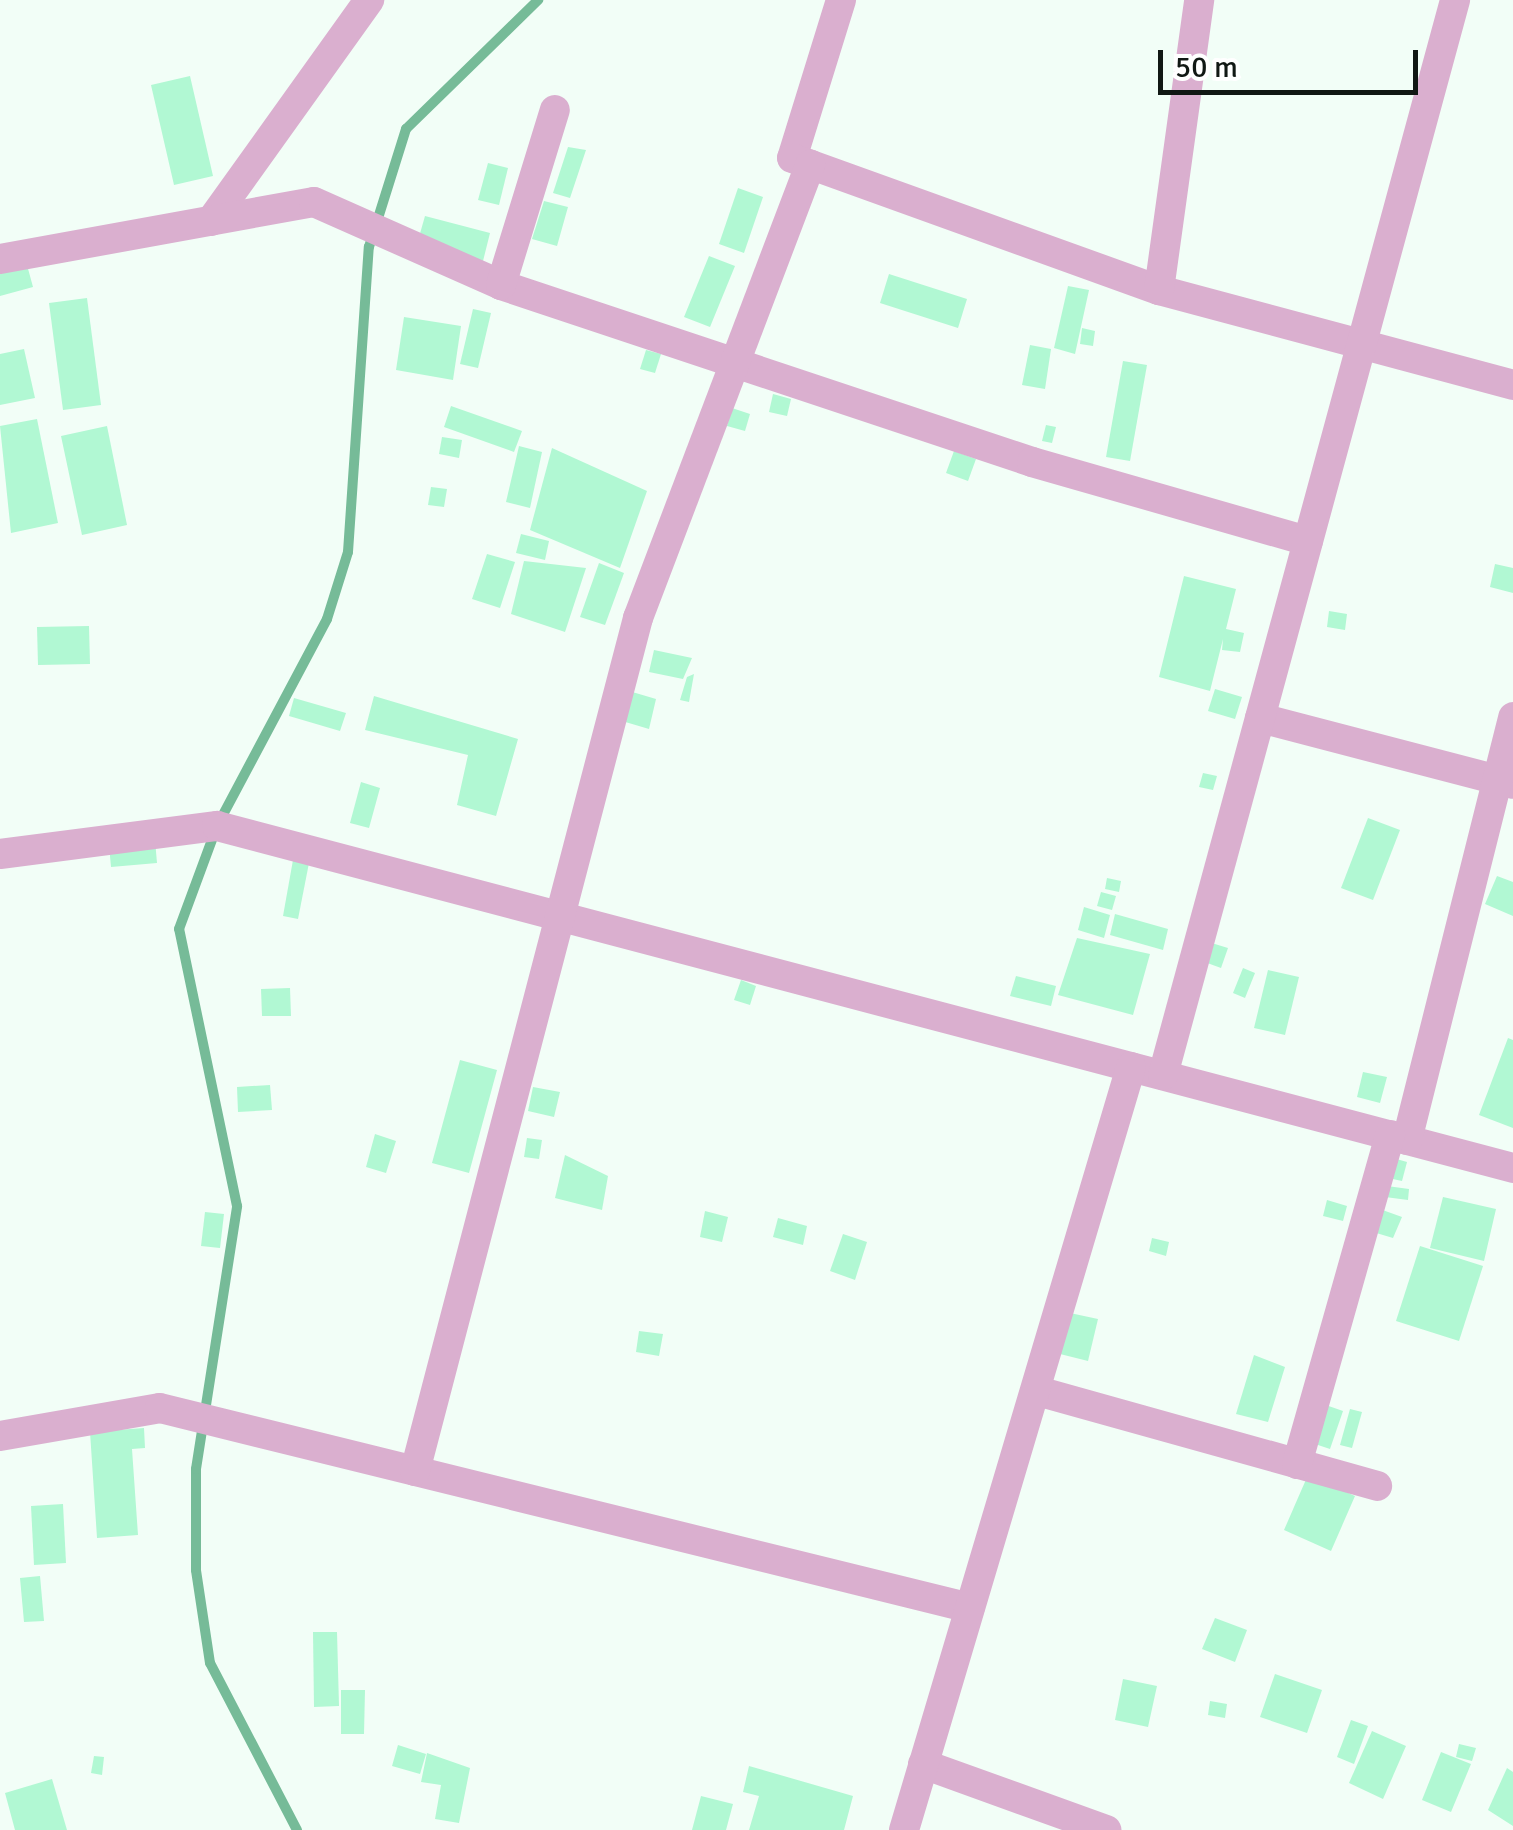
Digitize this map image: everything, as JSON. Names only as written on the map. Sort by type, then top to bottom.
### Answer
[{"type":"street","points":[[212,221],[369,0]]},
{"type":"street","points":[[841,0],[792,158],[1159,290],[1513,385]]},
{"type":"street","points":[[1159,290],[1200,0]]},
{"type":"street","points":[[1163,1075],[1456,0]]},
{"type":"street","points":[[501,285],[556,110]]},
{"type":"street","points":[[415,1471],[638,618],[810,164]]},
{"type":"street","points":[[0,259],[314,202],[501,285],[736,358],[1032,462],[1308,541]]},
{"type":"street","points":[[1260,718],[1505,782]]},
{"type":"street","points":[[1297,1464],[1505,782],[1513,718]]},
{"type":"street","points":[[0,854],[217,826],[1513,1168]]},
{"type":"street","points":[[904,1830],[970,1608],[1041,1392],[1131,1067]]},
{"type":"street","points":[[1041,1392],[1377,1486]]},
{"type":"street","points":[[0,1436],[160,1408],[970,1608]]},
{"type":"street","points":[[924,1764],[1106,1830]]},
{"type":"building","points":[[190,76],[213,176],[174,185],[151,85]]},
{"type":"building","points":[[568,147],[586,150],[570,198],[553,193]]},
{"type":"building","points":[[488,163],[508,168],[499,205],[478,200]]},
{"type":"building","points":[[738,188],[763,197],[744,253],[719,244]]},
{"type":"building","points":[[544,201],[568,207],[557,246],[532,239]]},
{"type":"building","points":[[425,216],[490,233],[483,261],[417,244]]},
{"type":"building","points":[[709,256],[735,266],[710,327],[684,317]]},
{"type":"building","points":[[27,265],[33,287],[0,296],[0,273]]},
{"type":"building","points":[[889,274],[967,299],[958,328],[880,303]]},
{"type":"building","points":[[1068,286],[1089,290],[1075,354],[1054,348]]},
{"type":"building","points":[[87,298],[101,405],[63,410],[49,303]]},
{"type":"building","points":[[473,309],[491,313],[478,368],[460,364]]},
{"type":"building","points":[[404,317],[461,326],[453,380],[396,370]]},
{"type":"building","points":[[1082,328],[1095,331],[1093,346],[1080,344]]},
{"type":"building","points":[[1030,345],[1051,349],[1045,389],[1022,385]]},
{"type":"building","points":[[24,349],[35,398],[0,405],[0,354]]},
{"type":"building","points":[[646,350],[661,354],[655,373],[640,369]]},
{"type":"building","points":[[1123,361],[1147,365],[1130,461],[1106,457]]},
{"type":"building","points":[[773,394],[791,399],[787,416],[769,412]]},
{"type":"building","points":[[451,406],[522,431],[514,452],[444,427]]},
{"type":"building","points":[[732,408],[750,414],[745,431],[727,426]]},
{"type":"building","points":[[37,419],[58,523],[11,533],[0,426]]},
{"type":"building","points":[[1046,425],[1056,427],[1052,443],[1042,441]]},
{"type":"building","points":[[107,426],[127,525],[82,535],[61,436]]},
{"type":"building","points":[[442,437],[462,440],[459,458],[439,454]]},
{"type":"building","points":[[519,446],[542,452],[530,508],[506,502]]},
{"type":"building","points":[[552,448],[647,491],[620,568],[530,530]]},
{"type":"building","points":[[954,451],[976,459],[968,481],[946,473]]},
{"type":"building","points":[[431,487],[447,489],[444,507],[428,505]]},
{"type":"building","points":[[521,534],[549,541],[545,560],[516,553]]},
{"type":"building","points":[[487,554],[515,562],[500,608],[472,599]]},
{"type":"building","points":[[524,561],[586,568],[565,632],[511,614]]},
{"type":"building","points":[[599,563],[624,573],[605,625],[580,617]]},
{"type":"building","points":[[1495,564],[1513,568],[1513,593],[1490,587]]},
{"type":"building","points":[[1184,576],[1236,589],[1226,629],[1244,633],[1240,652],[1222,650],[1223,639],[1210,691],[1159,677]]},
{"type":"building","points":[[1329,611],[1347,614],[1345,630],[1327,627]]},
{"type":"building","points":[[89,626],[90,664],[38,665],[37,627]]},
{"type":"building","points":[[654,650],[692,658],[683,679],[649,672]]},
{"type":"building","points":[[694,674],[689,702],[680,700],[687,677]]},
{"type":"building","points":[[1215,689],[1242,697],[1235,719],[1208,711]]},
{"type":"building","points":[[629,691],[656,699],[649,729],[622,721]]},
{"type":"building","points":[[374,696],[518,739],[496,816],[457,805],[468,755],[365,730]]},
{"type":"building","points":[[294,698],[346,713],[340,731],[289,716]]},
{"type":"building","points":[[1203,773],[1217,776],[1213,790],[1199,787]]},
{"type":"building","points":[[361,782],[380,788],[369,828],[350,823]]},
{"type":"building","points":[[1368,818],[1400,830],[1373,900],[1341,888]]},
{"type":"building","points":[[155,840],[157,863],[111,867],[109,845]]},
{"type":"building","points":[[293,860],[309,863],[298,919],[283,916]]},
{"type":"building","points":[[1497,876],[1513,882],[1513,916],[1485,904]]},
{"type":"building","points":[[1107,878],[1121,881],[1119,892],[1105,889]]},
{"type":"building","points":[[1101,892],[1116,896],[1112,910],[1097,906]]},
{"type":"building","points":[[1084,907],[1110,915],[1104,938],[1078,930]]},
{"type":"building","points":[[1115,914],[1168,929],[1163,950],[1110,935]]},
{"type":"building","points":[[1077,938],[1150,954],[1133,1015],[1058,995]]},
{"type":"building","points":[[1205,941],[1228,948],[1221,968],[1199,960]]},
{"type":"building","points":[[1243,968],[1255,973],[1245,998],[1233,993]]},
{"type":"building","points":[[1268,970],[1299,977],[1285,1035],[1254,1028]]},
{"type":"building","points":[[1016,976],[1056,986],[1051,1006],[1010,996]]},
{"type":"building","points":[[741,980],[756,986],[750,1005],[734,1000]]},
{"type":"building","points":[[290,988],[291,1016],[262,1016],[261,989]]},
{"type":"building","points":[[1508,1038],[1513,1040],[1513,1128],[1479,1115]]},
{"type":"building","points":[[460,1060],[497,1070],[469,1173],[432,1163]]},
{"type":"building","points":[[1363,1072],[1387,1077],[1380,1103],[1357,1097]]},
{"type":"building","points":[[270,1085],[272,1110],[238,1112],[237,1087]]},
{"type":"building","points":[[533,1087],[560,1092],[554,1117],[528,1111]]},
{"type":"building","points":[[375,1134],[396,1141],[386,1173],[366,1167]]},
{"type":"building","points":[[527,1138],[542,1140],[539,1159],[524,1157]]},
{"type":"building","points":[[565,1155],[608,1176],[602,1210],[555,1198]]},
{"type":"building","points":[[1393,1158],[1407,1162],[1402,1181],[1388,1178]]},
{"type":"building","points":[[1387,1186],[1409,1189],[1408,1200],[1385,1197]]},
{"type":"building","points":[[1443,1197],[1496,1209],[1484,1261],[1430,1248]]},
{"type":"building","points":[[1327,1200],[1347,1206],[1343,1221],[1323,1216]]},
{"type":"building","points":[[1377,1208],[1402,1217],[1393,1238],[1373,1232]]},
{"type":"building","points":[[705,1211],[728,1217],[722,1242],[700,1237]]},
{"type":"building","points":[[205,1212],[224,1214],[220,1248],[201,1246]]},
{"type":"building","points":[[778,1218],[807,1226],[803,1245],[773,1237]]},
{"type":"building","points":[[843,1234],[867,1242],[855,1280],[830,1271]]},
{"type":"building","points":[[1152,1238],[1169,1242],[1166,1256],[1149,1251]]},
{"type":"building","points":[[1420,1246],[1483,1266],[1459,1341],[1396,1321]]},
{"type":"building","points":[[1070,1313],[1098,1319],[1088,1361],[1060,1354]]},
{"type":"building","points":[[639,1331],[663,1334],[659,1356],[636,1352]]},
{"type":"building","points":[[1254,1355],[1285,1367],[1268,1422],[1236,1414]]},
{"type":"building","points":[[1320,1403],[1343,1411],[1330,1449],[1306,1441]]},
{"type":"building","points":[[1350,1409],[1362,1412],[1352,1448],[1340,1445]]},
{"type":"building","points":[[144,1428],[145,1448],[132,1449],[138,1535],[97,1538],[90,1432]]},
{"type":"building","points":[[1308,1475],[1355,1496],[1331,1551],[1284,1530]]},
{"type":"building","points":[[63,1504],[66,1563],[34,1565],[31,1506]]},
{"type":"building","points":[[40,1576],[44,1621],[24,1622],[20,1578]]},
{"type":"building","points":[[1215,1618],[1247,1630],[1235,1662],[1202,1649]]},
{"type":"building","points":[[313,1632],[337,1632],[339,1706],[314,1707]]},
{"type":"building","points":[[1275,1674],[1322,1690],[1307,1733],[1260,1717]]},
{"type":"building","points":[[1123,1679],[1157,1686],[1148,1727],[1115,1720]]},
{"type":"building","points":[[341,1690],[365,1690],[364,1734],[341,1734]]},
{"type":"building","points":[[1210,1701],[1227,1704],[1225,1718],[1208,1715]]},
{"type":"building","points":[[1351,1720],[1368,1726],[1354,1764],[1337,1757]]},
{"type":"building","points":[[1372,1731],[1406,1746],[1383,1799],[1349,1783]]},
{"type":"building","points":[[1459,1744],[1476,1748],[1472,1761],[1456,1757]]},
{"type":"building","points":[[398,1745],[426,1754],[420,1774],[392,1766]]},
{"type":"building","points":[[1441,1752],[1471,1764],[1451,1812],[1422,1800]]},
{"type":"building","points":[[427,1753],[470,1768],[459,1823],[435,1819],[441,1785],[421,1782]]},
{"type":"building","points":[[94,1756],[104,1757],[102,1775],[91,1773]]},
{"type":"building","points":[[749,1766],[853,1796],[844,1830],[749,1830],[759,1796],[743,1792]]},
{"type":"building","points":[[1507,1768],[1513,1772],[1513,1826],[1488,1810]]},
{"type":"building","points":[[52,1779],[67,1830],[15,1830],[5,1793]]},
{"type":"building","points":[[701,1796],[733,1804],[726,1830],[692,1830]]},
{"type":"waterway","points":[[297,1830],[210,1663],[196,1570],[196,1469],[237,1206],[179,929],[217,826],[327,619],[348,552],[369,247],[406,129],[538,0]]}]
